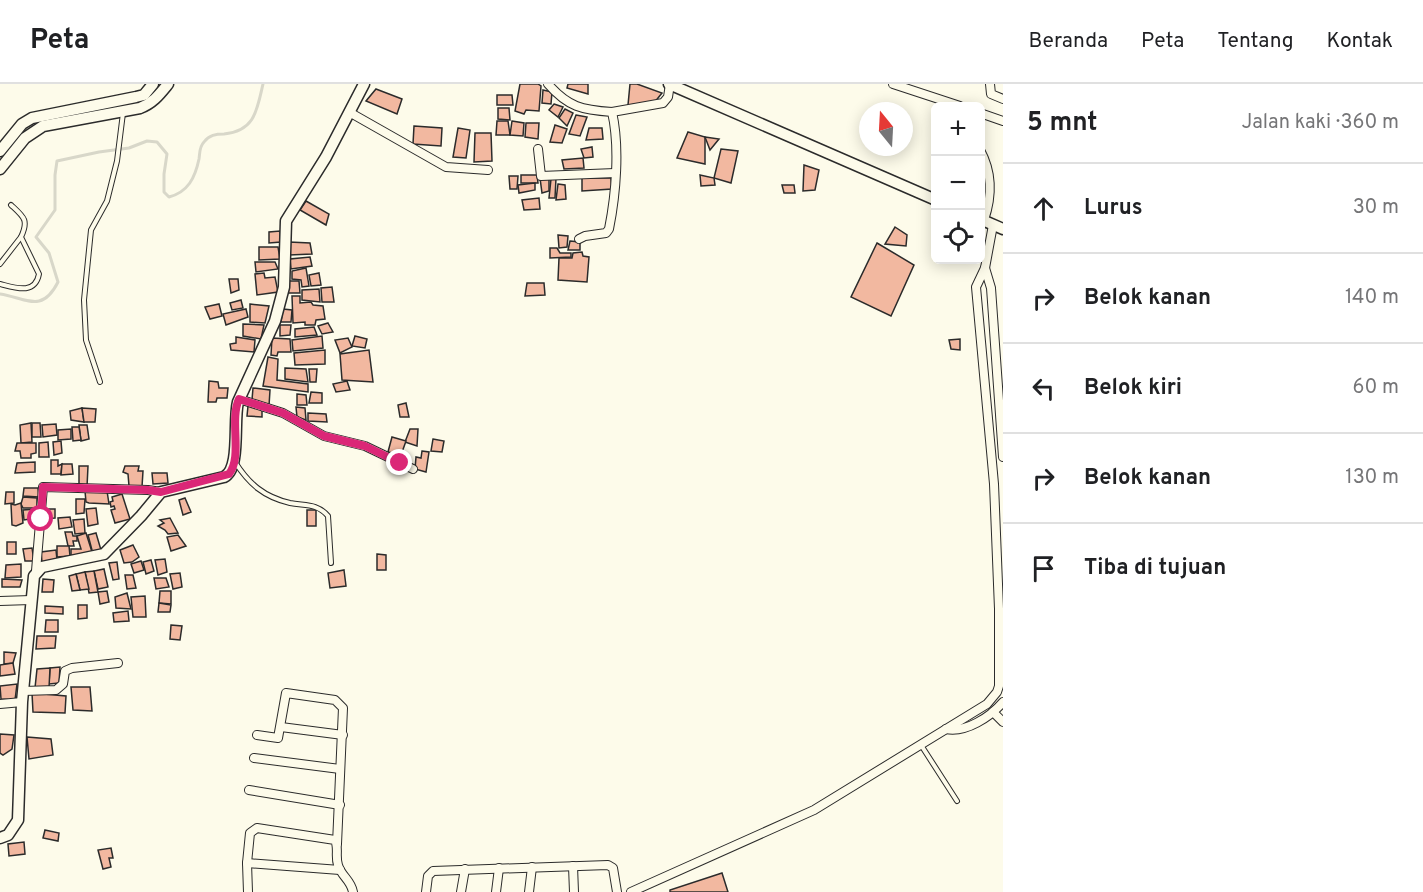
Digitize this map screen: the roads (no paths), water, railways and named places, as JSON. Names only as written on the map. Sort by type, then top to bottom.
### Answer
[{"type":"street","points":[[0,151],[22,124],[32,118],[136,97],[144,94],[153,84]]},
{"type":"street","points":[[0,169],[25,138],[43,126],[149,105],[168,84]]},
{"type":"street","points":[[0,838],[8,835],[18,820],[23,697],[42,488],[161,492],[224,477],[232,470],[236,411],[239,399],[275,321],[284,287],[286,221],[326,157],[364,84]]},
{"type":"street","points":[[548,84],[569,105],[585,110],[612,112],[663,103],[668,97],[670,84],[931,198]]},
{"type":"street","points":[[893,84],[948,102]]},
{"type":"street","points":[[990,84],[990,94],[1003,99]]},
{"type":"street","points":[[349,112],[446,168],[488,170]]},
{"type":"street","points":[[579,239],[608,231],[611,220],[616,134],[612,112]]},
{"type":"street","points":[[985,114],[1003,121]]},
{"type":"street","points":[[538,149],[542,176],[615,173]]},
{"type":"street","points":[[631,892],[814,810],[987,704],[997,692],[1001,609],[999,495],[976,287],[985,268],[990,223],[988,167],[983,156]]},
{"type":"street","points":[[985,268],[991,288],[1003,457]]},
{"type":"street","points":[[985,381],[997,380]]},
{"type":"street","points":[[239,399],[283,413],[324,436],[365,446],[413,469]]},
{"type":"street","points":[[36,571],[42,567],[104,554],[161,492]]},
{"type":"street","points":[[0,601],[32,600]]},
{"type":"street","points":[[0,704],[60,688],[63,684],[63,675],[72,668],[118,663]]},
{"type":"street","points":[[257,735],[278,738],[286,693],[335,700],[343,708],[337,862],[340,870],[352,884],[353,892]]},
{"type":"street","points":[[946,729],[955,730],[979,722],[1003,702]]},
{"type":"street","points":[[993,712],[1003,722]]},
{"type":"street","points":[[280,727],[343,735]]},
{"type":"street","points":[[254,758],[340,769]]},
{"type":"street","points":[[249,790],[340,805]]},
{"type":"street","points":[[248,892],[247,863],[250,833],[257,828],[331,838],[337,844]]},
{"type":"street","points":[[247,863],[340,870]]},
{"type":"street","points":[[573,866],[574,892]]},
{"type":"street","points":[[426,892],[428,876],[433,871],[610,866],[615,873],[617,892]]},
{"type":"street","points":[[529,892],[532,867]]},
{"type":"street","points":[[496,892],[499,868]]},
{"type":"street","points":[[461,892],[465,869]]},
{"type":"lane","points":[[100,382],[86,340],[84,300],[91,230],[107,201],[123,111]]},
{"type":"lane","points":[[0,264],[21,237],[25,228],[24,216],[11,205]]},
{"type":"lane","points":[[0,284],[25,290],[38,279],[39,271],[21,237]]},
{"type":"lane","points":[[234,462],[246,479],[260,491],[282,501],[316,506],[323,510],[328,516],[331,563]]},
{"type":"lane","points":[[921,745],[957,801]]},
{"type":"waterway","points":[[0,294],[33,302],[39,301],[46,298],[58,282],[49,253],[36,237],[55,210],[57,161],[129,148],[147,141],[157,142],[167,154],[164,192],[169,197],[176,195],[186,188],[193,178],[202,144],[213,135],[242,129],[253,118],[263,84]]}]
